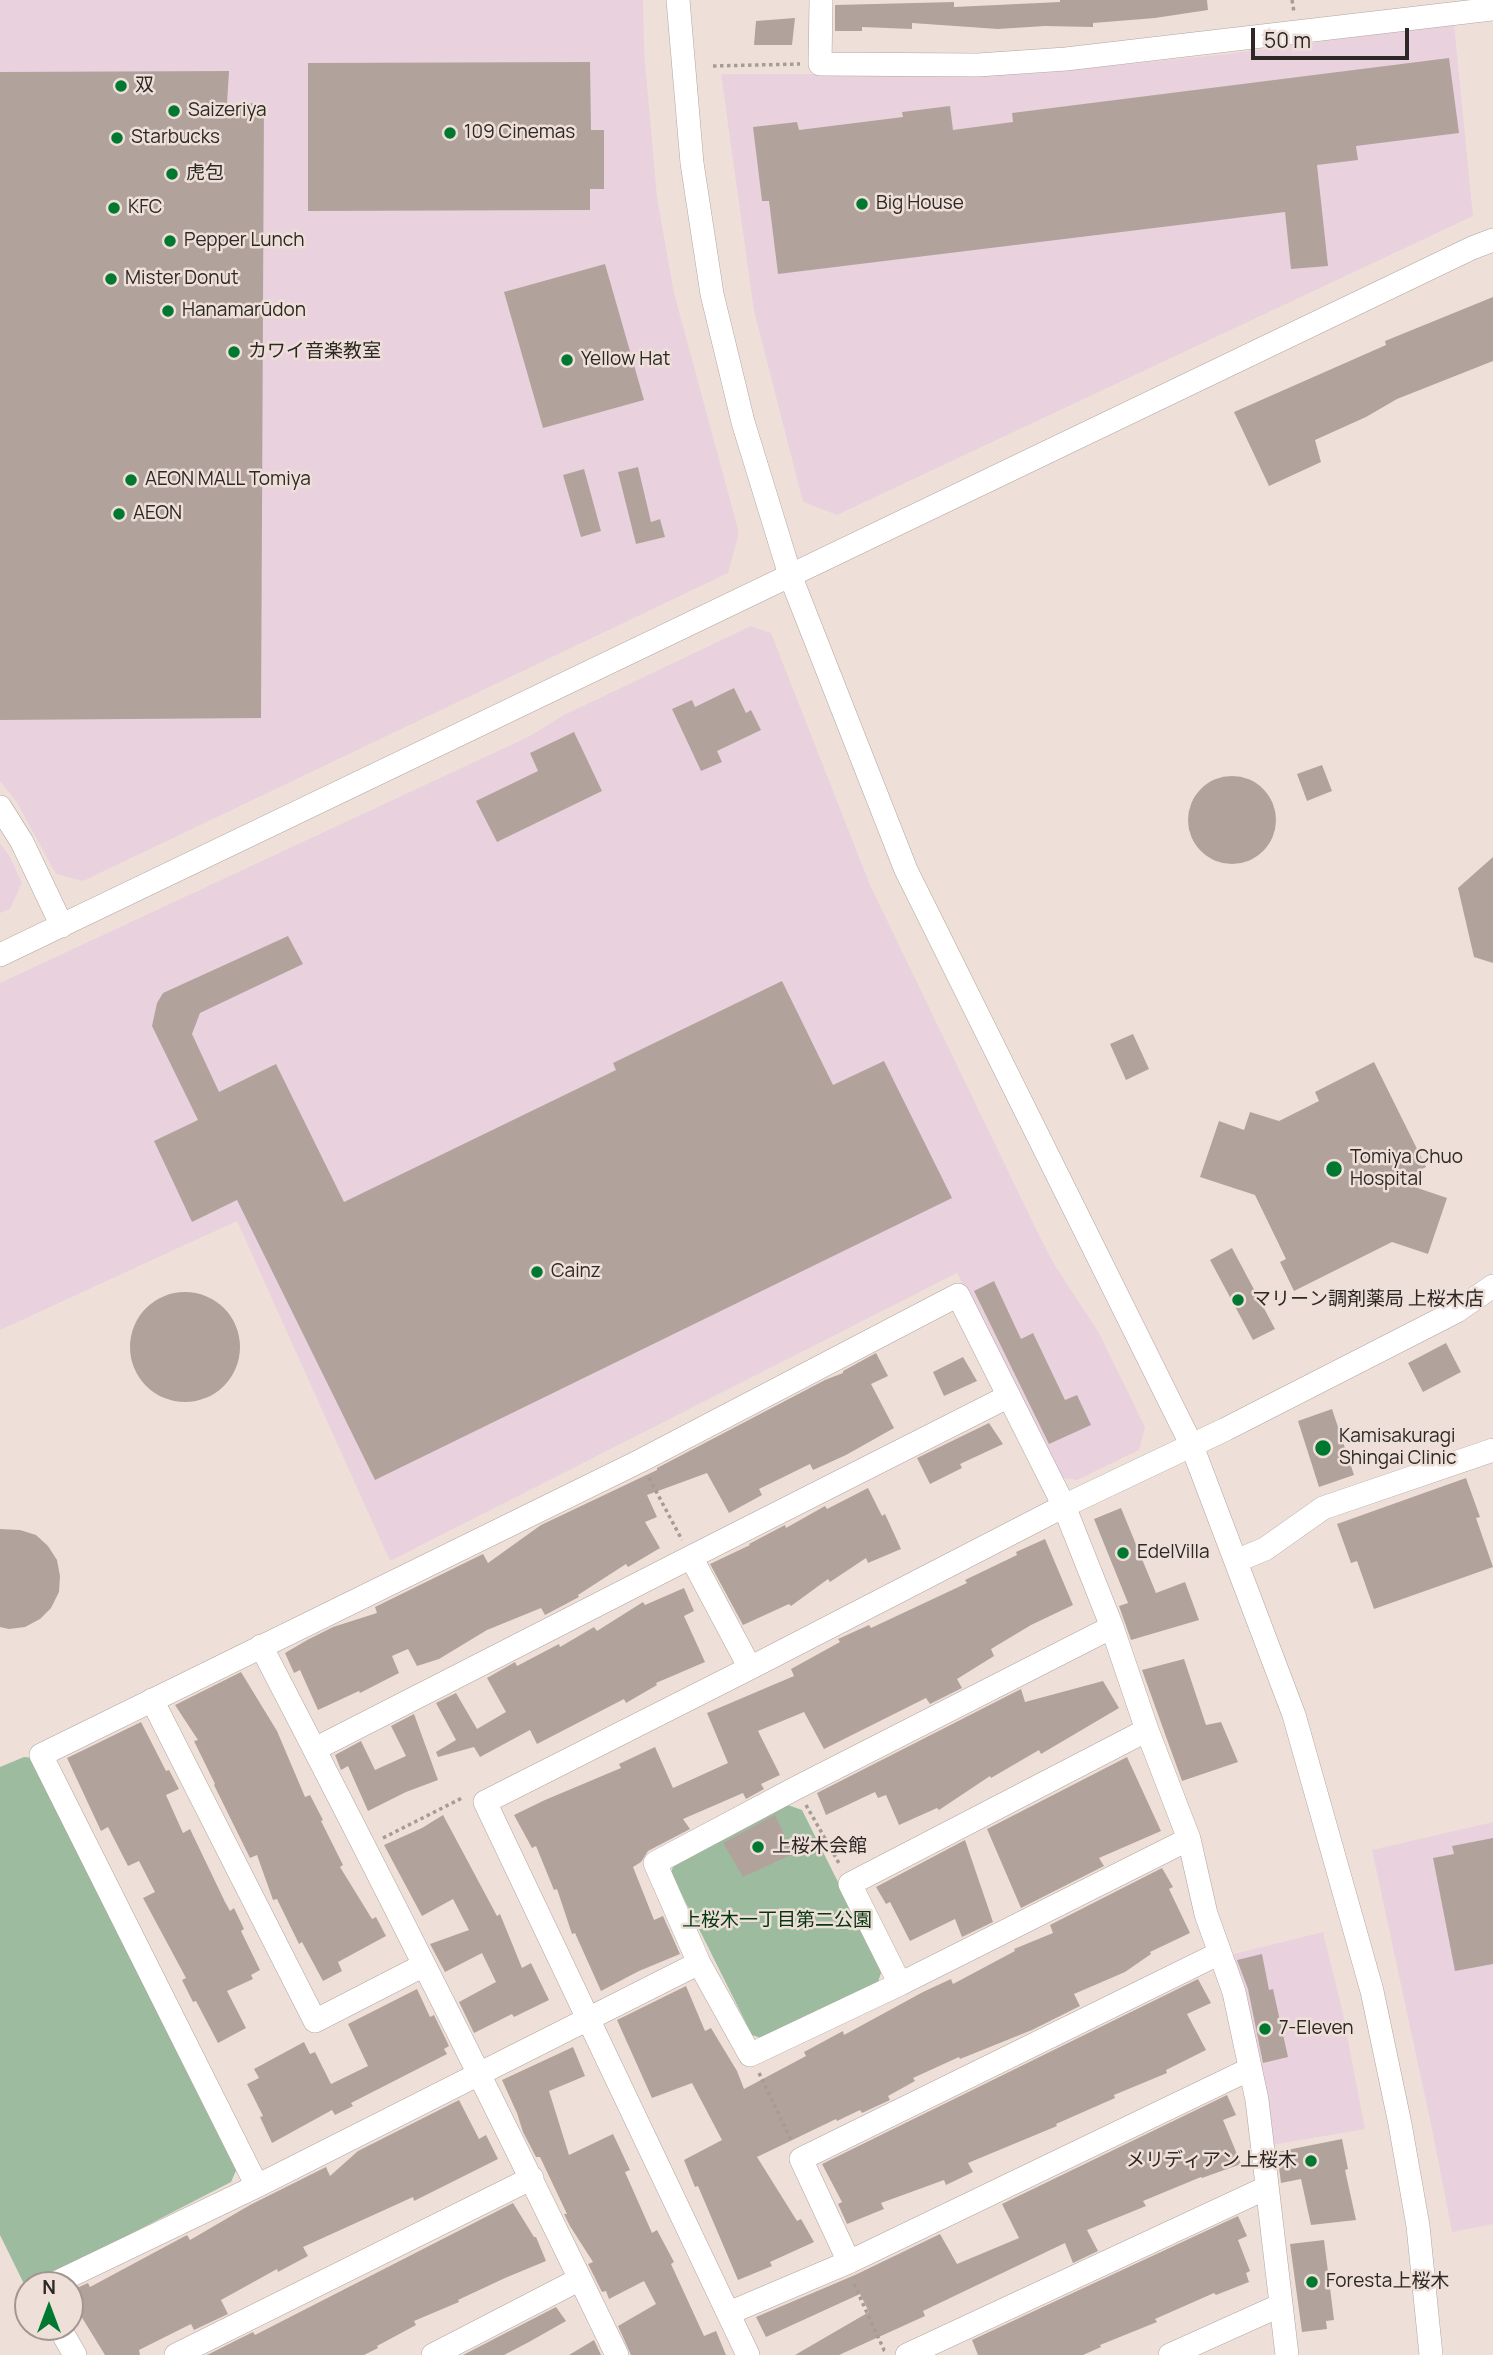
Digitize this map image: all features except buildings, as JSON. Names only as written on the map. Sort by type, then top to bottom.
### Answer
[{"type":"street","points":[[678,0],[692,163],[712,294],[743,422],[790,575],[906,870],[1192,1446],[1294,1715],[1372,1991],[1418,2226],[1431,2355]]},
{"type":"street","points":[[821,0],[820,64],[978,65],[1066,59],[1493,9]]},
{"type":"street","points":[[0,955],[1493,240]]},
{"type":"street","points":[[0,807],[22,842],[62,926]]},
{"type":"street","points":[[748,2355],[485,1802],[1064,1506],[1192,1446],[1457,1311],[1493,1286]]},
{"type":"street","points":[[257,2186],[41,1755],[640,1461],[958,1295],[1064,1506],[1112,1627],[1147,1730],[1189,1839],[1206,1914],[1234,1992],[1257,2100],[1287,2355]]},
{"type":"street","points":[[314,1749],[1009,1396]]},
{"type":"street","points":[[1236,1561],[1265,1549],[1323,1508],[1493,1450]]},
{"type":"street","points":[[691,1557],[750,1668]]},
{"type":"street","points":[[1112,1627],[655,1863],[699,1963],[750,2055],[900,1984],[1189,1839]]},
{"type":"street","points":[[261,1646],[480,2074],[617,2355]]},
{"type":"street","points":[[152,1700],[314,2021],[424,1965]]},
{"type":"street","points":[[900,1984],[850,1884],[1147,1730]]},
{"type":"street","points":[[849,2262],[801,2160],[1220,1953]]},
{"type":"street","points":[[80,2271],[257,2186],[699,1963]]},
{"type":"street","points":[[729,2313],[849,2262],[1250,2069]]},
{"type":"street","points":[[176,2355],[532,2178]]},
{"type":"street","points":[[907,2355],[1266,2188]]},
{"type":"street","points":[[433,2355],[580,2279]]},
{"type":"street","points":[[1170,2355],[1281,2305]]},
{"type":"path","points":[[713,66],[820,64]]},
{"type":"path","points":[[640,1461],[691,1557]]},
{"type":"path","points":[[796,1788],[850,1884]]},
{"type":"path","points":[[365,1847],[470,1794],[485,1802]]},
{"type":"path","points":[[750,2055],[801,2160]]},
{"type":"path","points":[[849,2262],[849,2275],[884,2350],[891,2355]]},
{"type":"shaded area","points":[[0,0],[643,0],[644,50],[657,197],[674,293],[739,533],[728,573],[83,881],[56,874],[16,801],[0,781]]},
{"type":"shaded area","points":[[1454,24],[1473,216],[837,515],[803,502],[754,311],[721,74],[1031,74],[1227,54]]},
{"type":"shaded area","points":[[751,626],[771,633],[870,885],[1037,1231],[1054,1264],[1099,1333],[1145,1427],[1139,1450],[1077,1480],[1062,1478],[957,1273],[390,1561],[237,1221],[0,1330],[0,983],[528,737],[564,715]]},
{"type":"shaded area","points":[[0,843],[22,883],[10,909],[0,913]]},
{"type":"shaded area","points":[[1493,1822],[1493,2224],[1452,2232],[1372,1850]]},
{"type":"shaded area","points":[[1323,1932],[1342,2009],[1365,2129],[1272,2145],[1230,1955]]},
{"type":"green space","points":[[24,1757],[34,1758],[238,2166],[231,2182],[59,2271],[18,2271],[0,2235],[0,1767]]},
{"type":"green space","name":"上桜木一丁目第二公園","points":[[782,1803],[802,1810],[882,1970],[877,1985],[767,2040],[752,2035],[671,1873],[676,1857]]},
{"type":"place","name":"双","points":[[121,86]]},
{"type":"place","name":"Saizeriya","points":[[174,111]]},
{"type":"place","name":"109 Cinemas","points":[[450,133]]},
{"type":"place","name":"Starbucks","points":[[117,138]]},
{"type":"place","name":"虎包","points":[[172,174]]},
{"type":"place","name":"Big House","points":[[862,204]]},
{"type":"place","name":"KFC","points":[[114,208]]},
{"type":"place","name":"Pepper Lunch","points":[[170,241]]},
{"type":"place","name":"Mister Donut","points":[[111,279]]},
{"type":"place","name":"Hanamarūdon","points":[[168,311]]},
{"type":"place","name":"カワイ音楽教室","points":[[234,352]]},
{"type":"place","name":"Yellow Hat","points":[[567,360]]},
{"type":"place","name":"AEON MALL Tomiya","points":[[131,480]]},
{"type":"place","name":"AEON","points":[[119,514]]},
{"type":"place","name":"Tomiya Chuo Hospital","points":[[1334,1169]]},
{"type":"place","name":"Cainz","points":[[537,1272]]},
{"type":"place","name":"マリーン調剤薬局 上桜木店","points":[[1238,1300]]},
{"type":"place","name":"Kamisakuragi Shingai Clinic","points":[[1323,1448]]},
{"type":"place","name":"EdelVilla","points":[[1123,1553]]},
{"type":"place","name":"上桜木会館","points":[[758,1847]]},
{"type":"place","name":"7-Eleven","points":[[1265,2029]]},
{"type":"place","name":"メリディアン上桜木","points":[[1311,2161]]},
{"type":"place","name":"Foresta上桜木","points":[[1312,2282]]}]
